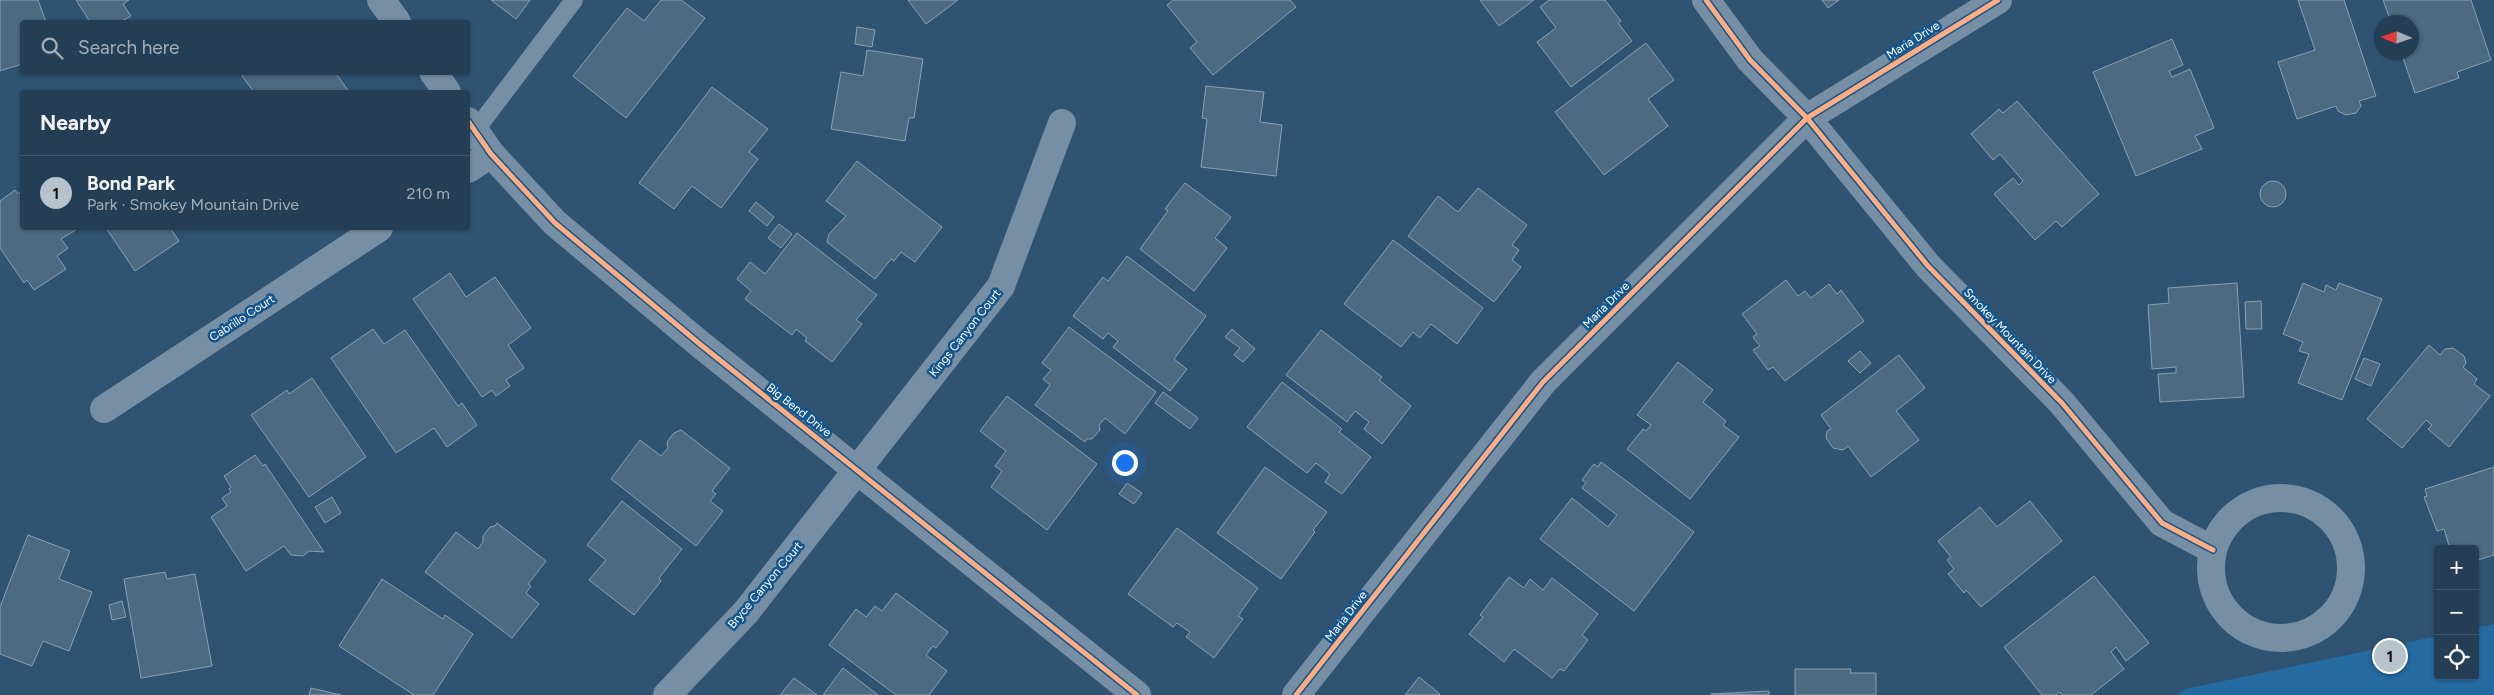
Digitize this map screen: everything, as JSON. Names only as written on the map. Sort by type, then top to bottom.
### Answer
[{"type":"street","points":[[381,0],[396,20]]},
{"type":"street","name":"Smokey Mountain Drive","points":[[1706,0],[1750,60],[1807,118],[1928,266],[2062,403],[2162,522],[2213,550]]},
{"type":"street","name":"Maria Drive","points":[[1296,695],[1543,382],[1807,118],[1998,0]]},
{"type":"street","points":[[435,75],[446,90]]},
{"type":"street","name":"Kings Canyon Court","points":[[858,470],[1001,286],[1062,123]]},
{"type":"street","name":"Big Bend Drive","points":[[471,126],[491,154],[555,223],[700,345],[1137,695]]},
{"type":"street","points":[[470,168],[491,154]]},
{"type":"street","name":"Cabrillo Court","points":[[104,408],[376,230]]},
{"type":"street","name":"Bryce Canyon Court","points":[[667,695],[746,612],[858,470]]},
{"type":"street","points":[[2280,498],[2302,501],[2322,511],[2338,528],[2348,548],[2351,570],[2347,592],[2336,612],[2319,627],[2298,637],[2275,638],[2251,632],[2231,618],[2217,598],[2211,574],[2213,550],[2222,530],[2238,513],[2258,502],[2280,498]]},
{"type":"lane","points":[[471,126],[574,0]]},
{"type":"shaded area","points":[[2494,624],[2494,695],[2177,695],[2185,689],[2434,637],[2434,680],[2479,680],[2479,627]]},
{"type":"building","points":[[0,0],[38,0],[45,20],[20,20],[20,65],[0,71]]},
{"type":"building","points":[[76,0],[129,0],[123,4],[131,16],[124,20],[89,20]]},
{"type":"building","points":[[491,0],[530,0],[516,19]]},
{"type":"building","points":[[661,0],[681,0],[705,18],[626,118],[573,76],[627,8],[644,21]]},
{"type":"building","points":[[908,0],[958,0],[926,24]]},
{"type":"building","points":[[1173,0],[1290,0],[1296,7],[1213,75],[1190,48],[1197,42],[1167,5]]},
{"type":"building","points":[[1480,0],[1534,0],[1499,26]]},
{"type":"building","points":[[1549,0],[1605,0],[1621,21],[1618,23],[1632,41],[1571,87],[1537,42],[1556,28],[1540,7]]},
{"type":"building","points":[[1822,0],[1839,0],[1828,8]]},
{"type":"building","points":[[2298,0],[2344,0],[2376,96],[2359,101],[2361,106],[2356,113],[2346,115],[2338,111],[2336,106],[2297,119],[2278,62],[2315,50]]},
{"type":"building","points":[[2383,0],[2471,0],[2491,60],[2457,72],[2459,78],[2415,93],[2404,60],[2419,60],[2419,15],[2388,15]]},
{"type":"building","points":[[857,27],[875,30],[872,47],[855,44]]},
{"type":"building","points":[[2172,39],[2183,65],[2169,71],[2172,77],[2190,69],[2214,128],[2195,136],[2202,149],[2136,176],[2093,72]]},
{"type":"building","points":[[1646,43],[1674,80],[1648,99],[1668,126],[1604,175],[1555,112]]},
{"type":"building","points":[[867,50],[923,59],[914,118],[909,118],[905,141],[831,129],[841,72],[863,76]]},
{"type":"building","points":[[337,75],[348,90],[252,90],[242,76]]},
{"type":"building","points":[[1206,86],[1264,92],[1260,122],[1282,125],[1276,176],[1201,167],[1207,119],[1202,118]]},
{"type":"building","points":[[712,87],[768,129],[749,152],[758,159],[721,208],[692,186],[674,209],[639,183]]},
{"type":"building","points":[[2017,101],[2099,194],[2062,227],[2056,221],[2035,240],[1994,194],[2013,178],[2019,185],[2023,181],[2000,154],[1993,160],[1971,134],[1999,109],[2003,113]]},
{"type":"building","points":[[857,161],[942,227],[915,262],[901,252],[894,261],[891,259],[875,279],[827,242],[829,234],[846,216],[826,201]]},
{"type":"building","points":[[2273,181],[2282,185],[2286,194],[2282,203],[2273,207],[2264,203],[2260,194],[2264,185]]},
{"type":"building","points":[[1185,183],[1231,217],[1215,238],[1227,248],[1194,291],[1140,249],[1168,211],[1165,209]]},
{"type":"building","points":[[1478,188],[1527,225],[1512,245],[1519,250],[1512,260],[1521,267],[1494,302],[1408,236],[1438,196],[1458,212]]},
{"type":"building","points":[[15,190],[18,194],[20,192],[20,230],[76,230],[61,239],[68,248],[57,256],[66,269],[34,290],[27,280],[24,283],[0,248],[0,201]]},
{"type":"building","points":[[756,202],[774,217],[767,226],[749,211]]},
{"type":"building","points":[[779,224],[792,234],[781,248],[768,238]]},
{"type":"building","points":[[107,230],[171,230],[179,241],[135,271]]},
{"type":"building","points":[[797,233],[877,295],[856,320],[862,324],[832,362],[805,341],[807,338],[796,329],[792,335],[745,299],[751,291],[737,279],[750,262],[765,274]]},
{"type":"building","points":[[1393,240],[1483,308],[1457,344],[1431,324],[1420,338],[1413,332],[1401,347],[1344,304]]},
{"type":"building","points":[[1127,256],[1206,316],[1174,359],[1187,369],[1170,391],[1113,347],[1118,341],[1108,333],[1103,339],[1073,316],[1103,277],[1108,281]]},
{"type":"building","points":[[450,273],[466,297],[495,277],[531,328],[508,345],[524,368],[506,380],[510,386],[496,396],[492,390],[482,397],[413,299]]},
{"type":"building","points":[[1786,280],[1798,296],[1805,291],[1811,298],[1829,284],[1837,294],[1841,290],[1864,321],[1785,381],[1773,367],[1768,370],[1753,350],[1760,346],[1753,337],[1757,334],[1742,314]]},
{"type":"building","points":[[2237,283],[2244,397],[2160,402],[2158,374],[2176,373],[2176,367],[2152,369],[2148,305],[2169,303],[2168,288]]},
{"type":"building","points":[[2303,283],[2324,292],[2326,285],[2336,290],[2339,283],[2382,299],[2342,400],[2298,383],[2309,354],[2299,351],[2303,342],[2283,334]]},
{"type":"building","points":[[2261,301],[2262,329],[2246,329],[2245,302]]},
{"type":"building","points":[[1069,327],[1156,392],[1125,434],[1105,418],[1099,425],[1100,430],[1092,439],[1087,439],[1085,442],[1035,405],[1050,385],[1043,379],[1051,370],[1042,363]]},
{"type":"building","points":[[373,329],[384,344],[405,330],[458,406],[462,403],[477,425],[447,447],[434,428],[396,453],[331,358]]},
{"type":"building","points":[[1232,329],[1255,349],[1243,362],[1234,355],[1240,348],[1225,337]]},
{"type":"building","points":[[1321,330],[1382,377],[1379,380],[1411,406],[1382,444],[1364,429],[1369,422],[1355,411],[1347,422],[1286,375]]},
{"type":"building","points":[[2429,345],[2440,355],[2445,349],[2453,348],[2464,356],[2466,363],[2463,367],[2477,379],[2474,384],[2490,396],[2449,447],[2428,429],[2432,425],[2426,420],[2402,448],[2367,419]]},
{"type":"building","points":[[1860,351],[1871,363],[1860,373],[1848,361]]},
{"type":"building","points":[[1899,355],[1925,388],[1896,411],[1919,440],[1871,477],[1848,446],[1843,450],[1833,448],[1826,438],[1827,431],[1831,429],[1821,415]]},
{"type":"building","points":[[2364,358],[2380,364],[2371,386],[2355,379]]},
{"type":"building","points":[[1678,362],[1713,390],[1703,402],[1726,421],[1723,425],[1739,437],[1690,499],[1627,449],[1643,429],[1646,431],[1651,425],[1637,415]]},
{"type":"building","points":[[312,378],[366,457],[309,497],[251,415],[287,390],[289,394]]},
{"type":"building","points":[[1282,382],[1342,429],[1339,432],[1371,457],[1342,494],[1325,482],[1330,474],[1316,463],[1307,473],[1247,427]]},
{"type":"building","points":[[1163,392],[1198,418],[1190,429],[1155,403]]},
{"type":"building","points":[[1007,396],[1097,464],[1047,530],[991,487],[1002,471],[995,466],[1006,451],[980,431]]},
{"type":"building","points":[[681,430],[730,468],[712,491],[716,494],[710,501],[723,511],[696,546],[611,479],[640,440],[661,456],[668,448],[667,442],[674,433]]},
{"type":"building","points":[[255,455],[263,466],[265,464],[324,552],[309,551],[303,556],[291,555],[284,546],[246,571],[211,517],[227,506],[222,498],[231,492],[229,489],[231,487],[224,476]]},
{"type":"building","points":[[1601,462],[1694,532],[1634,611],[1540,539],[1572,498],[1608,527],[1617,515],[1582,488],[1586,483],[1582,480],[1594,464],[1598,467]]},
{"type":"building","points":[[1265,467],[1327,512],[1281,579],[1217,533]]},
{"type":"building","points":[[2494,467],[2494,555],[2479,560],[2479,545],[2449,545],[2444,529],[2437,531],[2424,497],[2427,496],[2425,489]]},
{"type":"building","points":[[1127,483],[1142,493],[1134,504],[1119,494]]},
{"type":"building","points":[[332,497],[341,513],[325,523],[315,507]]},
{"type":"building","points":[[622,501],[682,549],[659,578],[661,581],[634,615],[589,580],[606,560],[587,545]]},
{"type":"building","points":[[2030,501],[2062,541],[1981,607],[1966,590],[1964,593],[1948,574],[1954,569],[1947,560],[1951,557],[1938,541],[1980,507],[1997,527]]},
{"type":"building","points":[[497,523],[546,561],[528,584],[531,586],[526,593],[539,604],[512,638],[425,572],[456,532],[478,549],[483,542],[483,536],[490,527],[495,526]]},
{"type":"building","points":[[1177,528],[1258,588],[1238,616],[1243,619],[1214,658],[1186,637],[1190,632],[1177,623],[1173,627],[1128,594]]},
{"type":"building","points":[[28,535],[70,551],[59,579],[92,592],[69,651],[43,641],[32,666],[0,654],[0,607]]},
{"type":"building","points":[[165,572],[167,579],[195,574],[212,666],[141,678],[124,579]]},
{"type":"building","points":[[2094,576],[2149,643],[2126,661],[2116,647],[2111,652],[2124,669],[2091,695],[2062,695],[2060,692],[2056,695],[2042,695],[2004,647]]},
{"type":"building","points":[[1509,577],[1524,588],[1530,579],[1543,590],[1552,578],[1598,614],[1582,635],[1588,640],[1564,671],[1560,669],[1552,678],[1514,649],[1504,662],[1469,634],[1483,617],[1480,615]]},
{"type":"building","points":[[382,579],[443,619],[445,615],[473,634],[433,695],[414,695],[339,646]]},
{"type":"building","points":[[896,593],[948,632],[936,648],[933,646],[926,655],[947,671],[929,695],[896,695],[829,645],[856,609],[866,617],[875,606],[882,611]]},
{"type":"building","points":[[122,601],[126,617],[112,620],[109,605]]},
{"type":"building","points":[[843,668],[878,695],[823,695]]},
{"type":"building","points":[[1795,669],[1851,669],[1850,673],[1876,673],[1876,695],[1795,695]]},
{"type":"building","points":[[1419,677],[1440,694],[1405,695]]},
{"type":"building","points":[[794,678],[817,695],[780,695]]},
{"type":"building","points":[[311,688],[341,695],[309,695]]},
{"type":"building","points":[[1769,691],[1769,695],[1711,694]]},
{"type":"cycle path","points":[[1706,0],[1750,60],[1807,118],[1928,266],[2062,403],[2162,523],[2213,550]]},
{"type":"cycle path","points":[[1296,695],[1543,382],[1807,118],[1998,0]]},
{"type":"cycle path","points":[[470,124],[491,154],[555,223],[701,345],[1137,695]]},
{"type":"place","name":"Bond Park","points":[[2390,656]]}]
